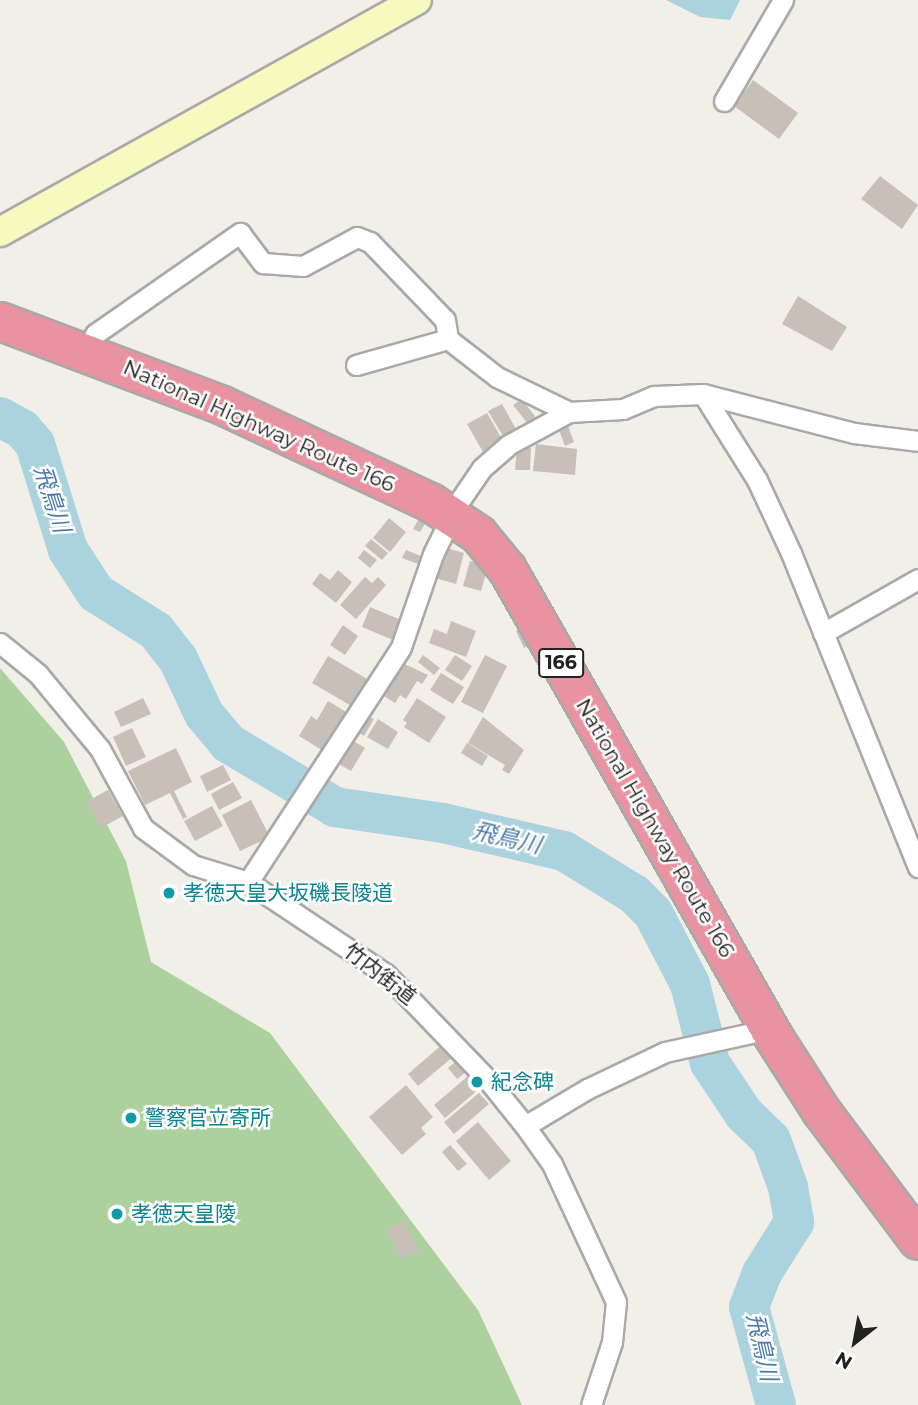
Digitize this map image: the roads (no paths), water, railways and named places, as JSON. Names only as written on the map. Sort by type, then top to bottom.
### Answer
[{"type":"highway","name":"National Highway Route 166","points":[[0,321],[87,350],[234,411],[429,502],[478,534],[507,569],[770,1029],[821,1111],[918,1240]]},
{"type":"street","points":[[723,101],[783,0]]},
{"type":"street","points":[[0,232],[404,3]]},
{"type":"street","points":[[87,350],[95,334],[240,233],[263,263],[303,266],[358,237],[370,242],[445,320],[447,339],[497,377],[569,412]]},
{"type":"street","points":[[356,365],[447,339]]},
{"type":"street","points":[[703,394],[757,480],[823,633],[918,867]]},
{"type":"street","points":[[248,882],[293,807],[401,647],[450,517],[482,468],[508,445],[569,412],[623,409],[654,396],[703,394],[854,433],[918,441]]},
{"type":"street","points":[[823,633],[918,579]]},
{"type":"street","name":"竹内街道","points":[[0,643],[38,674],[100,749],[144,828],[193,865],[248,882],[387,974],[488,1080],[525,1126],[552,1164],[616,1302],[612,1342],[591,1405]]},
{"type":"street","points":[[525,1126],[587,1089],[664,1052],[720,1042],[770,1029]]},
{"type":"water","points":[[666,0],[740,0],[730,20],[700,17]]},
{"type":"waterway","name":"飛鳥川","points":[[0,417],[23,430],[35,444],[68,550],[96,593],[156,631],[178,659],[204,714],[228,743],[335,807],[443,823],[564,851],[634,894],[653,913],[690,984],[710,1063],[744,1114],[771,1140],[788,1187],[794,1222],[762,1273],[749,1307],[776,1405]]},
{"type":"place","name":"孝徳天皇大坂磯長陵道","points":[[169,893]]},
{"type":"place","name":"紀念碑","points":[[477,1082]]},
{"type":"place","name":"警察官立寄所","points":[[131,1118]]},
{"type":"place","name":"孝徳天皇陵","points":[[117,1214]]}]
